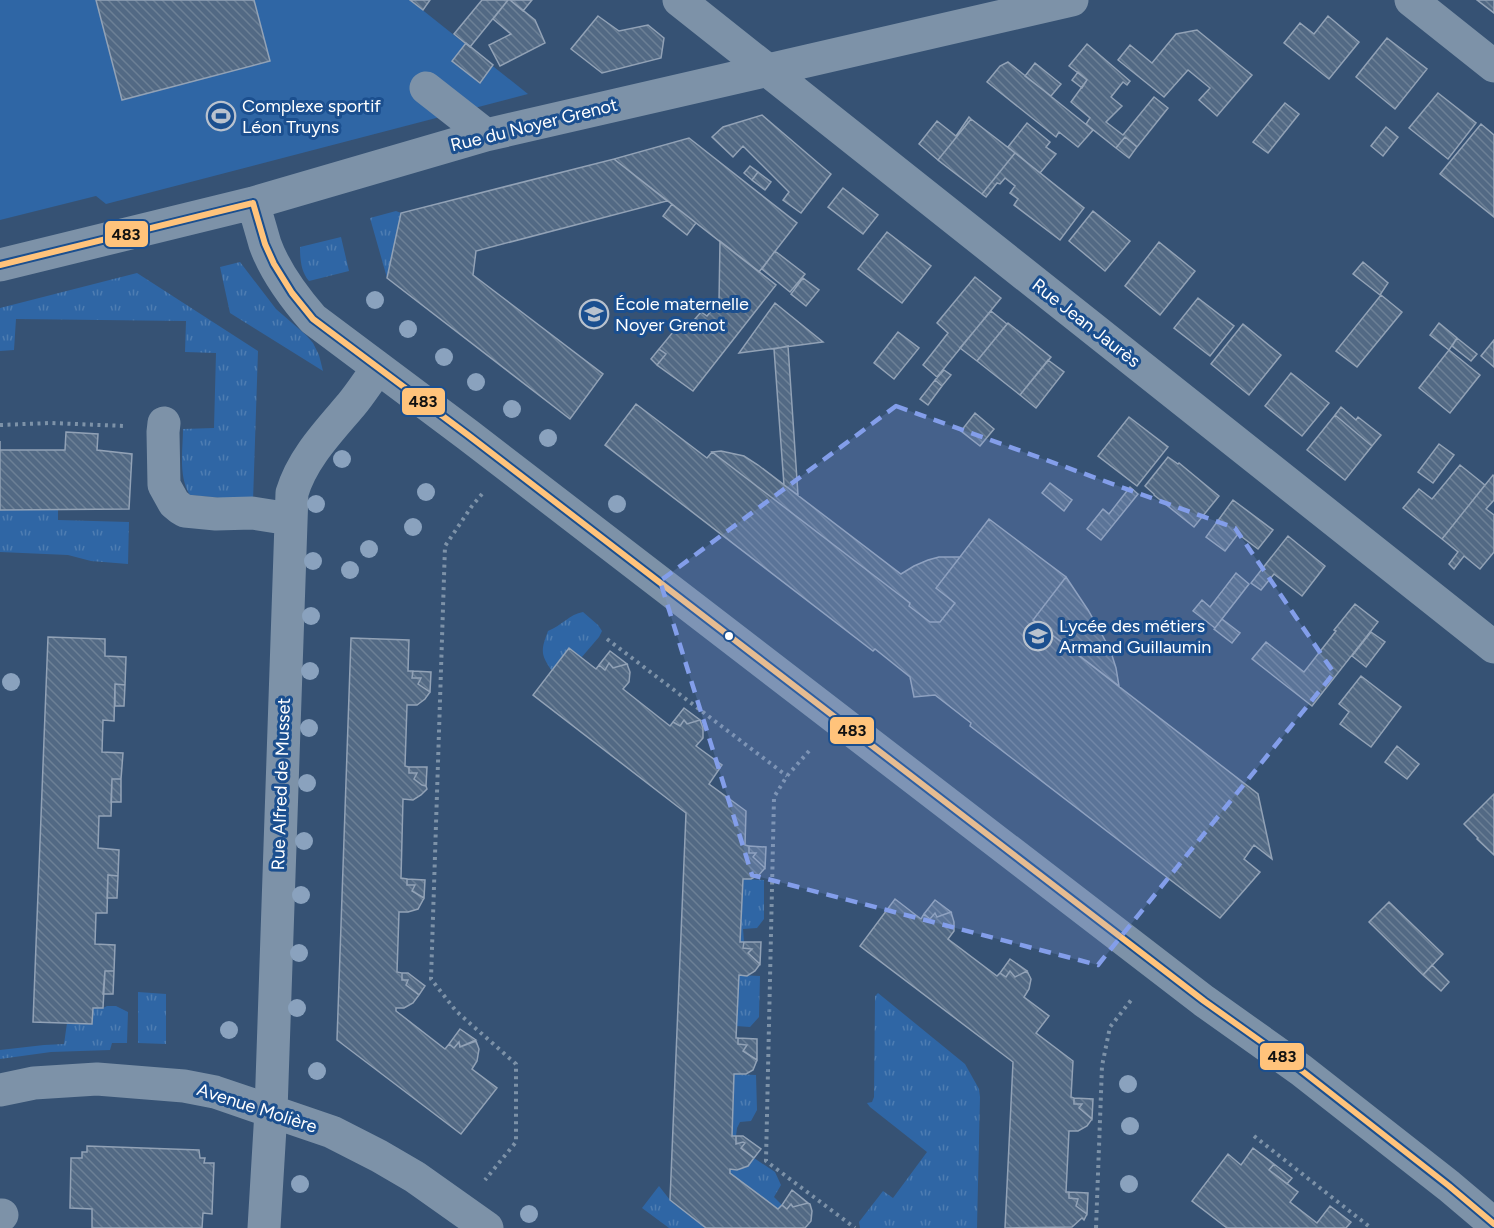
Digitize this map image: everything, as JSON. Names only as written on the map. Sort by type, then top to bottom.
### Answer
[{"type":"street","name":"Rue Jean Jaurès","points":[[679,0],[1494,647]]},
{"type":"street","name":"Rue du Noyer Grenot","points":[[0,266],[253,203],[486,135],[1072,0]]},
{"type":"street","points":[[1411,0],[1494,66]]},
{"type":"street","points":[[426,88],[486,135]]},
{"type":"street","points":[[253,203],[273,263],[296,300],[313,319],[1204,1001],[1310,1077],[1494,1224]]},
{"type":"street","name":"Rue Alfred de Musset","points":[[264,1228],[271,1111],[292,493],[296,480],[320,441],[353,403],[378,368]]},
{"type":"street","points":[[164,428],[164,485],[174,503],[180,508],[195,512],[252,513],[290,519]]},
{"type":"street","name":"Avenue Molière","points":[[0,1090],[34,1083],[97,1079],[184,1086],[215,1092],[332,1132],[415,1177],[487,1228]]},
{"type":"path","points":[[0,425],[51,423],[164,428]]},
{"type":"path","points":[[480,1186],[516,1142],[516,1064],[456,1011],[431,979],[445,546],[486,488]]},
{"type":"path","points":[[608,639],[787,776]]},
{"type":"path","points":[[809,751],[787,776],[774,797],[766,1161],[855,1228]]},
{"type":"path","points":[[1096,1228],[1102,1066],[1110,1027],[1132,999]]},
{"type":"path","points":[[1254,1136],[1371,1228]]},
{"type":"highlighted area","points":[[896,406],[1235,528],[1334,673],[1098,965],[752,875],[660,581]]},
{"type":"green space","name":"Complexe sportif Léon Truyns","points":[[0,0],[410,0],[528,94],[106,204],[96,196],[0,220]]},
{"type":"green space","points":[[396,211],[401,213],[387,278],[370,218]]},
{"type":"green space","points":[[341,237],[349,271],[309,281],[303,269],[300,247]]},
{"type":"green space","points":[[240,262],[276,309],[313,343],[323,371],[230,313],[220,267]]},
{"type":"green space","points":[[137,273],[258,351],[253,501],[190,495],[186,488],[182,463],[183,429],[214,428],[216,353],[185,352],[186,321],[16,319],[14,350],[0,351],[0,308]]},
{"type":"green space","points":[[58,509],[58,520],[129,522],[128,564],[91,561],[68,555],[0,552],[0,510]]},
{"type":"green space","points":[[583,612],[602,631],[599,637],[581,658],[552,671],[543,652],[548,631]]},
{"type":"green space","points":[[743,879],[764,880],[764,919],[757,928],[743,929],[744,942],[740,942]]},
{"type":"green space","points":[[739,975],[760,976],[759,1017],[750,1027],[736,1026]]},
{"type":"green space","points":[[138,992],[166,994],[166,1044],[138,1043]]},
{"type":"green space","points":[[878,993],[965,1064],[979,1089],[977,1228],[860,1228],[859,1222],[883,1191],[893,1198],[927,1152],[867,1103],[872,1102],[874,1097],[875,996]]},
{"type":"green space","points":[[116,1006],[128,1012],[127,1043],[112,1043],[110,1050],[51,1052],[0,1059],[0,1050],[64,1044],[67,1023],[92,1024],[93,1008]]},
{"type":"green space","points":[[734,1074],[756,1075],[757,1110],[751,1121],[740,1122],[736,1136],[732,1136]]},
{"type":"green space","points":[[754,1158],[775,1172],[781,1185],[774,1197],[782,1205],[778,1209],[730,1173],[730,1169],[744,1167]]},
{"type":"green space","points":[[659,1186],[670,1200],[706,1228],[669,1228],[642,1208]]},
{"type":"building","points":[[96,0],[254,0],[270,61],[122,100]]},
{"type":"building","points":[[410,0],[430,0],[423,10]]},
{"type":"building","points":[[482,0],[508,0],[470,47],[454,34]]},
{"type":"building","points":[[508,0],[535,20],[545,43],[500,66],[489,45],[511,34],[493,19]]},
{"type":"building","points":[[510,0],[532,0],[523,11]]},
{"type":"building","points":[[1477,0],[1494,0],[1494,13]]},
{"type":"building","points":[[598,16],[619,31],[648,25],[664,38],[661,58],[602,73],[571,49]]},
{"type":"building","points":[[1328,16],[1359,42],[1329,79],[1284,43],[1300,23],[1314,34]]},
{"type":"building","points":[[1197,30],[1252,75],[1217,116],[1199,100],[1210,88],[1188,70],[1164,97],[1118,60],[1130,45],[1152,63],[1176,34]]},
{"type":"building","points":[[1387,38],[1427,69],[1395,109],[1356,77]]},
{"type":"building","points":[[466,43],[493,65],[480,83],[452,61]]},
{"type":"building","points":[[1087,44],[1130,81],[1127,85],[1123,82],[1111,97],[1122,106],[1106,122],[1123,135],[1154,97],[1168,108],[1137,147],[1125,137],[1116,148],[1086,124],[1090,118],[1071,102],[1087,80],[1069,66]]},
{"type":"building","points":[[1008,62],[1093,130],[1078,147],[1059,132],[1056,137],[987,82],[1000,66]]},
{"type":"building","points":[[1035,63],[1061,84],[1051,96],[1025,76]]},
{"type":"building","points":[[1078,72],[1087,80],[1082,88],[1072,80]]},
{"type":"building","points":[[1438,93],[1476,123],[1448,159],[1409,128]]},
{"type":"building","points":[[1285,103],[1299,114],[1268,153],[1253,142]]},
{"type":"building","points":[[762,115],[831,174],[801,213],[783,200],[789,192],[743,146],[733,157],[712,137],[723,127]]},
{"type":"building","points":[[969,117],[971,119],[938,160],[919,144],[937,121],[956,136]]},
{"type":"building","points":[[971,119],[1015,153],[982,194],[938,160]]},
{"type":"building","points":[[1027,123],[1050,142],[1046,147],[1056,154],[1040,173],[1008,147]]},
{"type":"building","points":[[1481,124],[1494,135],[1494,217],[1440,174]]},
{"type":"building","points":[[1386,127],[1398,137],[1383,156],[1371,146]]},
{"type":"building","points":[[1125,137],[1137,147],[1129,158],[1116,148]]},
{"type":"building","points":[[689,138],[797,223],[759,272],[614,159]]},
{"type":"building","points":[[1015,153],[1084,208],[1060,240],[1014,205],[1018,199],[1010,193],[1015,186],[1005,178],[1000,184],[997,183],[986,197],[982,194]]},
{"type":"building","points":[[614,159],[667,201],[476,251],[473,275],[603,374],[570,419],[387,278],[401,213]]},
{"type":"building","points":[[750,166],[758,172],[752,180],[744,173]]},
{"type":"building","points":[[758,172],[771,182],[765,190],[752,180]]},
{"type":"building","points":[[843,188],[878,215],[863,234],[828,207]]},
{"type":"building","points":[[672,204],[696,223],[687,235],[663,216]]},
{"type":"building","points":[[1093,211],[1130,241],[1105,271],[1069,241]]},
{"type":"building","points":[[887,232],[931,266],[902,303],[858,269]]},
{"type":"building","points":[[720,241],[776,285],[693,391],[657,365],[666,354],[659,349],[682,321],[689,326],[701,312],[707,316],[719,302]]},
{"type":"building","points":[[1159,242],[1195,271],[1160,315],[1125,286]]},
{"type":"building","points":[[775,251],[805,274],[790,292],[762,269]]},
{"type":"building","points":[[1363,262],[1388,283],[1380,295],[1353,274]]},
{"type":"building","points":[[975,277],[1001,298],[937,377],[923,365],[948,333],[937,323]]},
{"type":"building","points":[[803,278],[819,290],[806,306],[791,294]]},
{"type":"building","points":[[1381,295],[1402,312],[1357,367],[1336,351]]},
{"type":"building","points":[[1198,298],[1234,326],[1210,356],[1174,328]]},
{"type":"building","points":[[775,303],[823,342],[739,353]]},
{"type":"building","points":[[991,311],[1007,324],[977,361],[960,348]]},
{"type":"building","points":[[1008,323],[1051,357],[1020,395],[977,361]]},
{"type":"building","points":[[1439,323],[1457,338],[1449,350],[1430,335]]},
{"type":"building","points":[[1243,324],[1281,355],[1249,395],[1211,364]]},
{"type":"building","points":[[898,332],[919,348],[894,379],[874,363]]},
{"type":"building","points":[[1457,338],[1477,354],[1471,361],[1452,346]]},
{"type":"building","points":[[1494,340],[1494,367],[1481,356]]},
{"type":"building","points":[[788,346],[798,495],[784,485],[774,349]]},
{"type":"building","points":[[659,349],[666,354],[657,365],[651,359]]},
{"type":"building","points":[[1449,350],[1480,375],[1450,413],[1419,388]]},
{"type":"building","points":[[1048,360],[1064,372],[1036,408],[1020,395]]},
{"type":"building","points":[[944,370],[951,375],[942,386],[935,380]]},
{"type":"building","points":[[1291,373],[1329,403],[1302,436],[1265,406]]},
{"type":"building","points":[[935,380],[942,386],[928,405],[920,399]]},
{"type":"building","points":[[636,404],[707,458],[712,452],[910,603],[909,606],[930,622],[940,622],[955,603],[936,588],[989,519],[1066,577],[1033,620],[1258,794],[1272,859],[1254,845],[1244,859],[1260,872],[1220,918],[970,726],[971,723],[935,695],[914,697],[910,677],[605,445]]},
{"type":"building","points":[[1341,407],[1356,420],[1358,417],[1381,435],[1372,446],[1335,415]]},
{"type":"building","points":[[975,413],[994,429],[980,446],[961,431]]},
{"type":"building","points":[[1335,415],[1372,446],[1345,480],[1307,450]]},
{"type":"building","points":[[1129,417],[1168,447],[1137,486],[1098,456]]},
{"type":"building","points":[[66,432],[98,434],[97,450],[132,454],[129,509],[0,510],[0,450],[65,450]]},
{"type":"building","points":[[1439,444],[1454,455],[1433,483],[1418,472]]},
{"type":"building","points":[[721,451],[744,456],[758,465],[901,574],[928,560],[939,557],[960,557],[936,588],[955,603],[940,622],[930,622],[909,606],[910,603],[712,452]]},
{"type":"building","points":[[1168,457],[1179,463],[1219,496],[1194,527],[1145,486]]},
{"type":"building","points":[[1460,465],[1485,485],[1442,539],[1403,508],[1419,489],[1432,499]]},
{"type":"building","points":[[1493,475],[1494,500],[1486,509],[1494,515],[1494,552],[1480,569],[1464,556],[1454,569],[1449,564],[1458,552],[1442,539]]},
{"type":"building","points":[[1050,483],[1072,500],[1064,511],[1042,493]]},
{"type":"building","points":[[1130,487],[1138,494],[1101,540],[1087,529],[1103,509],[1109,514]]},
{"type":"building","points":[[1233,500],[1273,530],[1258,549],[1238,534],[1225,551],[1206,537]]},
{"type":"building","points":[[1288,536],[1325,566],[1302,596],[1274,574],[1261,590],[1251,583]]},
{"type":"building","points":[[1236,573],[1249,584],[1215,628],[1193,611],[1202,600],[1210,607]]},
{"type":"building","points":[[1066,577],[1110,649],[1119,686],[1033,620]]},
{"type":"building","points":[[1355,604],[1378,622],[1312,706],[1252,659],[1266,642],[1304,672]]},
{"type":"building","points":[[1222,619],[1240,633],[1232,643],[1214,629]]},
{"type":"building","points":[[1371,632],[1385,642],[1366,667],[1352,656]]},
{"type":"building","points":[[48,637],[105,639],[105,656],[126,657],[125,685],[115,684],[114,721],[103,720],[102,752],[123,753],[121,779],[112,779],[111,816],[99,816],[98,848],[119,850],[118,876],[108,875],[107,913],[96,913],[95,944],[115,945],[114,971],[105,971],[103,1008],[93,1008],[92,1024],[33,1022]]},
{"type":"building","points":[[351,638],[409,640],[408,671],[413,671],[412,678],[421,678],[418,684],[430,692],[417,705],[407,705],[405,766],[409,767],[409,773],[417,773],[414,779],[427,789],[413,800],[403,799],[401,878],[407,879],[407,885],[415,885],[412,891],[424,898],[418,909],[399,912],[397,972],[402,973],[402,980],[408,980],[406,985],[419,995],[413,1003],[404,1008],[396,1008],[396,1011],[445,1049],[449,1044],[454,1048],[459,1042],[460,1047],[476,1041],[479,1049],[477,1061],[472,1069],[497,1088],[461,1134],[337,1040]]},
{"type":"building","points":[[569,648],[596,669],[599,665],[605,670],[609,663],[613,668],[627,664],[630,672],[629,682],[623,689],[670,726],[673,722],[680,726],[684,720],[687,724],[700,720],[703,738],[696,746],[722,765],[709,784],[746,811],[745,845],[749,846],[749,853],[756,853],[753,857],[765,868],[751,879],[743,879],[740,942],[744,942],[743,948],[752,949],[748,953],[760,964],[747,976],[739,975],[736,1038],[738,1038],[738,1044],[747,1045],[743,1051],[757,1060],[753,1070],[746,1074],[734,1074],[732,1136],[736,1136],[736,1144],[745,1143],[741,1148],[754,1158],[748,1166],[737,1170],[730,1169],[730,1173],[778,1209],[782,1205],[787,1209],[791,1204],[793,1207],[810,1204],[811,1221],[805,1228],[706,1228],[670,1200],[686,813],[533,695]]},
{"type":"building","points":[[610,651],[627,664],[613,668],[609,663],[605,670],[599,665]]},
{"type":"building","points":[[413,671],[431,672],[430,692],[418,684],[421,678],[412,678]]},
{"type":"building","points":[[1361,676],[1401,707],[1371,747],[1340,724],[1349,712],[1339,704]]},
{"type":"building","points":[[115,684],[125,685],[124,706],[115,706]]},
{"type":"building","points":[[684,708],[700,720],[687,724],[684,720],[680,726],[673,722]]},
{"type":"building","points":[[1397,746],[1419,764],[1407,779],[1385,762]]},
{"type":"building","points":[[409,767],[427,767],[426,786],[414,779],[417,773],[409,773]]},
{"type":"building","points":[[112,779],[121,779],[121,802],[111,802]]},
{"type":"building","points":[[1494,794],[1494,855],[1464,824]]},
{"type":"building","points":[[749,846],[766,847],[765,868],[753,857],[756,853],[749,853]]},
{"type":"building","points":[[108,875],[118,876],[117,898],[107,898]]},
{"type":"building","points":[[407,879],[425,880],[424,898],[412,891],[415,885],[407,885]]},
{"type":"building","points":[[895,899],[921,919],[924,914],[930,919],[935,913],[937,917],[951,912],[954,931],[948,939],[997,976],[1000,973],[1006,977],[1010,971],[1015,977],[1027,971],[1031,979],[1024,997],[1049,1016],[1036,1033],[1073,1061],[1071,1097],[1074,1098],[1074,1104],[1082,1104],[1079,1108],[1092,1119],[1087,1126],[1078,1131],[1069,1131],[1066,1192],[1069,1192],[1069,1198],[1078,1199],[1076,1206],[1087,1214],[1084,1220],[1082,1218],[1072,1227],[1005,1228],[1013,1062],[860,946]]},
{"type":"building","points":[[935,900],[951,912],[937,917],[935,913],[930,919],[924,914]]},
{"type":"building","points":[[1389,902],[1443,954],[1423,975],[1369,922]]},
{"type":"building","points":[[744,942],[761,942],[760,964],[748,953],[752,949],[743,948]]},
{"type":"building","points":[[1010,959],[1027,971],[1015,977],[1010,971],[1006,977],[1000,973]]},
{"type":"building","points":[[1432,965],[1449,982],[1441,991],[1423,975]]},
{"type":"building","points":[[105,971],[114,971],[113,994],[103,994]]},
{"type":"building","points":[[402,973],[408,973],[425,986],[419,995],[406,985],[408,980],[402,980]]},
{"type":"building","points":[[460,1029],[476,1040],[460,1047],[459,1042],[454,1048],[449,1044]]},
{"type":"building","points":[[738,1038],[757,1039],[757,1060],[743,1051],[747,1045],[738,1044]]},
{"type":"building","points":[[1074,1098],[1093,1099],[1092,1119],[1079,1108],[1082,1104],[1074,1104]]},
{"type":"building","points":[[736,1136],[743,1136],[761,1149],[754,1158],[741,1148],[745,1143],[736,1144]]},
{"type":"building","points":[[87,1146],[199,1150],[200,1158],[205,1158],[204,1163],[214,1163],[212,1214],[203,1213],[202,1228],[92,1228],[92,1209],[70,1208],[71,1158],[82,1158],[82,1152],[87,1152]]},
{"type":"building","points":[[1253,1148],[1274,1164],[1269,1170],[1298,1192],[1290,1202],[1317,1223],[1330,1206],[1351,1222],[1346,1228],[1227,1228],[1192,1201],[1228,1154],[1241,1165]]},
{"type":"building","points":[[1274,1164],[1292,1178],[1287,1184],[1269,1170]]},
{"type":"building","points":[[792,1190],[808,1203],[793,1207],[791,1204],[787,1209],[782,1205]]},
{"type":"building","points":[[1069,1192],[1088,1193],[1087,1214],[1076,1206],[1078,1199],[1069,1198]]},
{"type":"transit line","name":"483","points":[[253,203],[265,244],[274,264],[292,293],[313,319],[468,435],[1204,1001],[1301,1070],[1494,1224]]},
{"type":"transit line","name":"483","points":[[0,265],[253,203]]},
{"type":"place","name":"Complexe sportif Léon Truyns","points":[[221,116]]},
{"type":"place","name":"École maternelle Noyer Grenot","points":[[594,314]]},
{"type":"place","name":"Lycée des métiers Armand Guillaumin","points":[[1038,636]]}]
